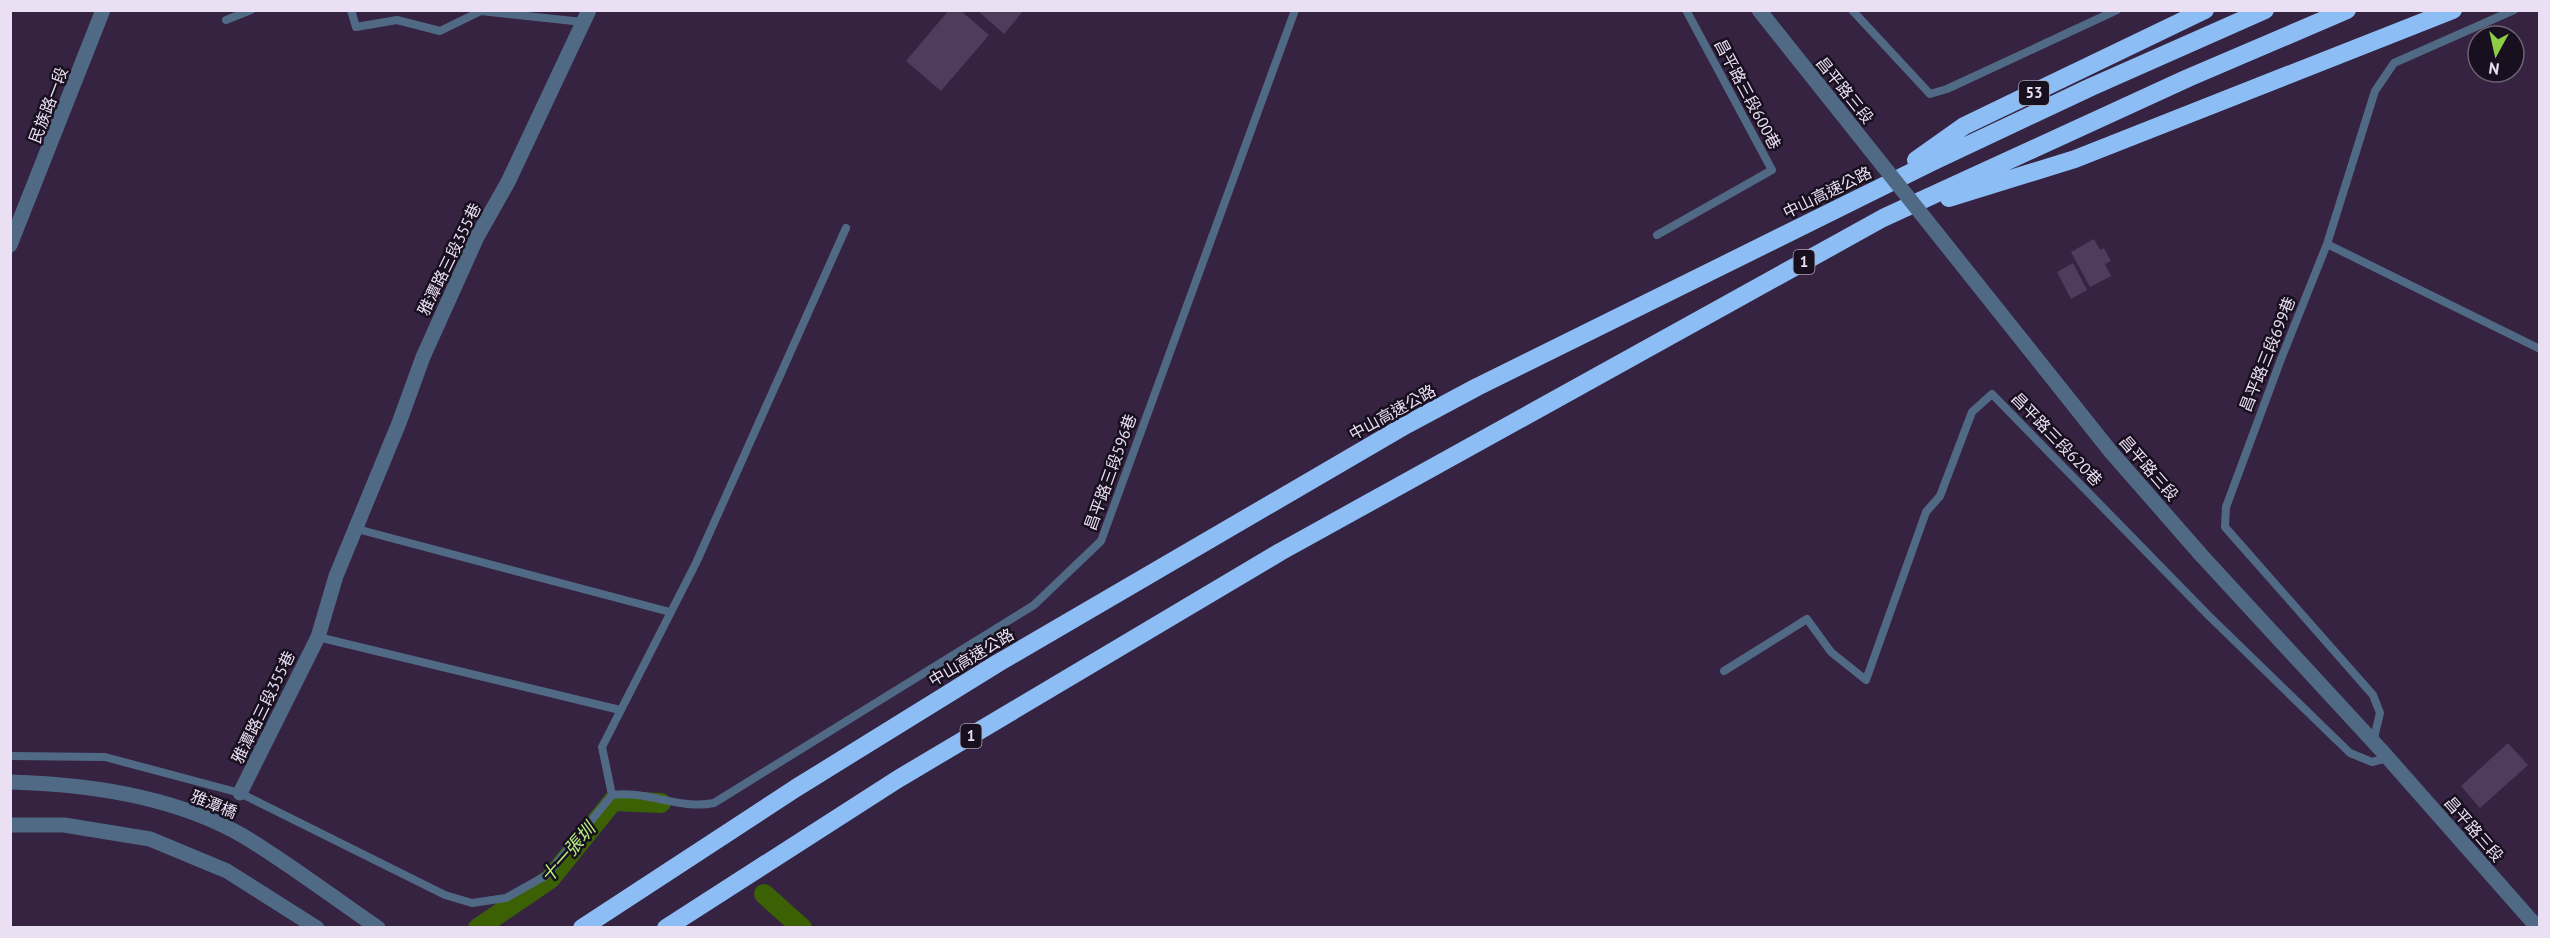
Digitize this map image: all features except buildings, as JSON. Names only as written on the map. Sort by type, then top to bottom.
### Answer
[{"type":"highway","name":"53","points":[[1873,191],[1964,126],[2205,10]]},
{"type":"highway","name":"中山高速公路","points":[[582,927],[796,788],[998,663],[1406,425],[1477,387],[1873,191],[2091,87],[2265,10]]},
{"type":"highway","name":"1","points":[[666,927],[898,779],[1270,558],[1883,218],[2188,78],[2348,10]]},
{"type":"highway","points":[[1883,218],[2075,159],[2453,10]]},
{"type":"street","name":"民族路一段","points":[[10,244],[103,10]]},
{"type":"street","name":"昌平路三段","points":[[1759,10],[2111,452],[2202,556],[2388,758],[2538,927]]},
{"type":"street","name":"雅潭路三段355巷","points":[[240,794],[318,637],[336,576],[357,529],[428,346],[477,237],[507,182],[586,16]]},
{"type":"street","name":"雅潭橋","points":[[10,782],[59,783],[111,791],[159,802],[201,817],[244,836],[378,927]]},
{"type":"street","points":[[10,825],[64,825],[150,839],[227,871],[317,927]]},
{"type":"lane","points":[[226,20],[250,10]]},
{"type":"lane","points":[[351,10],[356,27],[397,20],[440,30],[481,10],[586,16]]},
{"type":"lane","name":"昌平路三段596巷","points":[[612,795],[627,793],[697,806],[714,803],[1034,605],[1101,541],[1295,10]]},
{"type":"lane","name":"昌平路三段600巷","points":[[1657,235],[1772,170],[1686,10]]},
{"type":"lane","points":[[1852,10],[1930,94],[1947,89],[2117,10]]},
{"type":"lane","name":"昌平路三段699巷","points":[[2373,742],[2380,713],[2373,695],[2225,527],[2226,507],[2230,491],[2328,244],[2375,91],[2394,63],[2514,10]]},
{"type":"lane","points":[[10,756],[105,757],[240,794],[445,895],[472,903],[506,898],[547,875],[612,795],[603,747],[710,531],[846,228]]},
{"type":"lane","points":[[2328,244],[2540,349]]},
{"type":"lane","name":"昌平路三段620巷","points":[[1724,671],[1807,619],[1831,652],[1866,680],[1926,512],[1940,496],[1972,412],[1992,394],[2209,616],[2350,753],[2372,762],[2388,758]]},
{"type":"lane","points":[[357,529],[670,612]]},
{"type":"lane","points":[[318,637],[620,710]]},
{"type":"waterway","name":"十一張圳","points":[[478,928],[550,879],[613,801],[661,803]]},
{"type":"waterway","name":"十一張圳","points":[[764,894],[802,928]]}]
